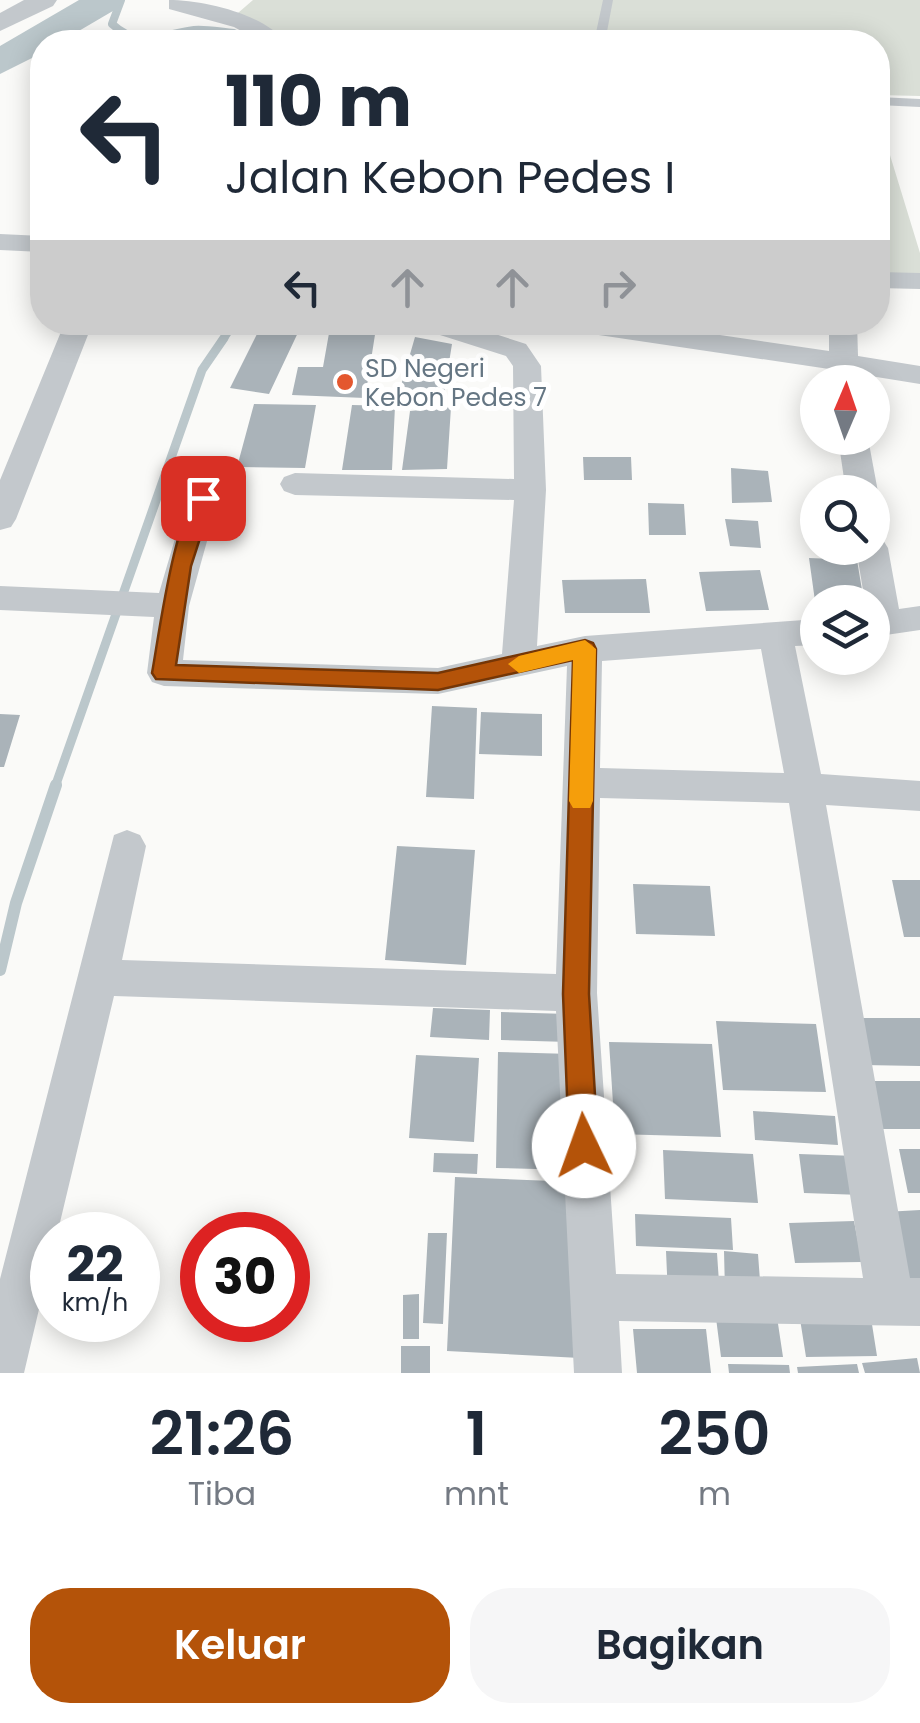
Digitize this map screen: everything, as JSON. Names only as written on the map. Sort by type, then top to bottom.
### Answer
[{"type":"street","points":[[0,23],[44,0]]},
{"type":"street","points":[[180,0],[177,4],[259,30]]},
{"type":"street","points":[[0,242],[30,243]]},
{"type":"street","points":[[890,280],[920,280]]},
{"type":"street","points":[[0,519],[74,335]]},
{"type":"street","points":[[503,335],[520,338],[527,366],[530,490],[519,664]]},
{"type":"street","points":[[661,335],[772,350],[818,365]]},
{"type":"street","points":[[843,335],[843,365]]},
{"type":"street","points":[[890,374],[920,374]]},
{"type":"street","points":[[295,484],[530,490]]},
{"type":"street","points":[[203,498],[172,606],[164,673],[438,681],[585,649],[800,635]]},
{"type":"street","points":[[0,598],[172,606]]},
{"type":"street","points":[[890,622],[920,618]]},
{"type":"street","points":[[592,1298],[905,1302],[776,638]]},
{"type":"street","points":[[585,649],[576,994],[598,1373]]},
{"type":"street","points":[[582,782],[805,788],[920,796]]},
{"type":"street","points":[[0,1373],[98,977],[126,846]]},
{"type":"street","points":[[98,977],[576,994]]},
{"type":"lane","points":[[602,30],[608,0]]},
{"type":"lane","points":[[890,102],[920,104]]},
{"type":"shaded area","points":[[253,0],[920,0],[920,96],[890,95],[890,30],[257,30],[231,19]]},
{"type":"shaded area","points":[[890,155],[920,253],[920,278],[890,275]]},
{"type":"building","points":[[256,335],[297,335],[269,394],[230,388]]},
{"type":"building","points":[[329,335],[375,335],[365,398],[292,395],[298,367],[323,367]]},
{"type":"building","points":[[415,337],[452,344],[442,406],[395,406]]},
{"type":"building","points":[[254,404],[316,405],[305,468],[237,467]]},
{"type":"building","points":[[352,405],[395,406],[392,470],[342,470]]},
{"type":"building","points":[[451,407],[447,469],[402,470],[410,411]]},
{"type":"building","points":[[583,457],[631,457],[632,480],[584,480]]},
{"type":"building","points":[[731,468],[768,471],[772,502],[732,503]]},
{"type":"building","points":[[648,503],[684,504],[686,535],[649,535]]},
{"type":"building","points":[[725,519],[758,521],[761,548],[730,546]]},
{"type":"building","points":[[810,565],[858,565],[861,585],[813,585]]},
{"type":"building","points":[[760,570],[769,610],[706,611],[699,572]]},
{"type":"building","points":[[646,579],[650,613],[565,613],[562,580]]},
{"type":"building","points":[[432,706],[477,708],[474,799],[426,797]]},
{"type":"building","points":[[481,712],[542,714],[542,756],[479,754]]},
{"type":"building","points":[[0,714],[20,715],[4,767],[0,767]]},
{"type":"building","points":[[397,846],[475,850],[466,965],[385,960]]},
{"type":"building","points":[[892,880],[920,880],[920,937],[904,937]]},
{"type":"building","points":[[633,884],[710,886],[715,936],[636,934]]},
{"type":"building","points":[[433,1008],[490,1010],[489,1040],[430,1037]]},
{"type":"building","points":[[501,1012],[568,1014],[569,1042],[501,1040]]},
{"type":"building","points":[[856,1018],[920,1018],[920,1066],[863,1065]]},
{"type":"building","points":[[716,1021],[816,1024],[826,1092],[723,1090]]},
{"type":"building","points":[[609,1042],[712,1044],[721,1137],[615,1134]]},
{"type":"building","points":[[498,1052],[572,1054],[574,1170],[496,1168]]},
{"type":"building","points":[[416,1055],[479,1058],[474,1142],[409,1138]]},
{"type":"building","points":[[870,1081],[920,1081],[920,1129],[879,1129]]},
{"type":"building","points":[[753,1111],[835,1116],[838,1145],[755,1140]]},
{"type":"building","points":[[899,1149],[920,1149],[920,1193],[908,1193]]},
{"type":"building","points":[[663,1150],[753,1154],[758,1203],[665,1199]]},
{"type":"building","points":[[434,1153],[478,1154],[477,1174],[433,1172]]},
{"type":"building","points":[[799,1154],[856,1156],[862,1195],[804,1193]]},
{"type":"building","points":[[455,1177],[578,1182],[580,1358],[447,1351]]},
{"type":"building","points":[[920,1210],[920,1292],[896,1292],[885,1212]]},
{"type":"building","points":[[635,1214],[731,1218],[733,1250],[636,1246]]},
{"type":"building","points":[[854,1221],[862,1262],[795,1263],[789,1223]]},
{"type":"building","points":[[428,1233],[447,1233],[443,1324],[423,1323]]},
{"type":"building","points":[[666,1251],[717,1253],[720,1297],[668,1296]]},
{"type":"building","points":[[724,1251],[758,1254],[761,1294],[725,1291]]},
{"type":"building","points":[[419,1294],[419,1339],[403,1339],[403,1295]]},
{"type":"building","points":[[777,1317],[783,1357],[721,1357],[716,1318]]},
{"type":"building","points":[[871,1318],[877,1356],[806,1357],[800,1319]]},
{"type":"building","points":[[633,1329],[706,1329],[711,1373],[637,1373]]},
{"type":"building","points":[[401,1346],[430,1346],[430,1373],[401,1373]]},
{"type":"building","points":[[917,1358],[920,1373],[865,1373],[862,1363]]},
{"type":"building","points":[[728,1364],[789,1365],[790,1373],[729,1373]]},
{"type":"building","points":[[857,1364],[859,1373],[798,1373],[797,1367]]},
{"type":"waterway","points":[[54,30],[105,0]]},
{"type":"waterway","points":[[120,30],[112,24],[121,0]]},
{"type":"waterway","points":[[194,30],[204,30]]},
{"type":"waterway","points":[[0,62],[30,44]]},
{"type":"waterway","points":[[222,341],[226,335]]},
{"type":"waterway","points":[[55,787],[202,370],[224,338]]},
{"type":"waterway","points":[[0,970],[16,903],[56,785]]},
{"type":"slow traffic","points":[[519,664],[585,649],[581,801]]},
{"type":"place","name":"SD Negeri Kebon Pedes 7","points":[[345,382]]},
{"type":"route","points":[[203,498],[180,566],[164,673],[438,681],[585,649],[576,994],[584,1146]]}]
